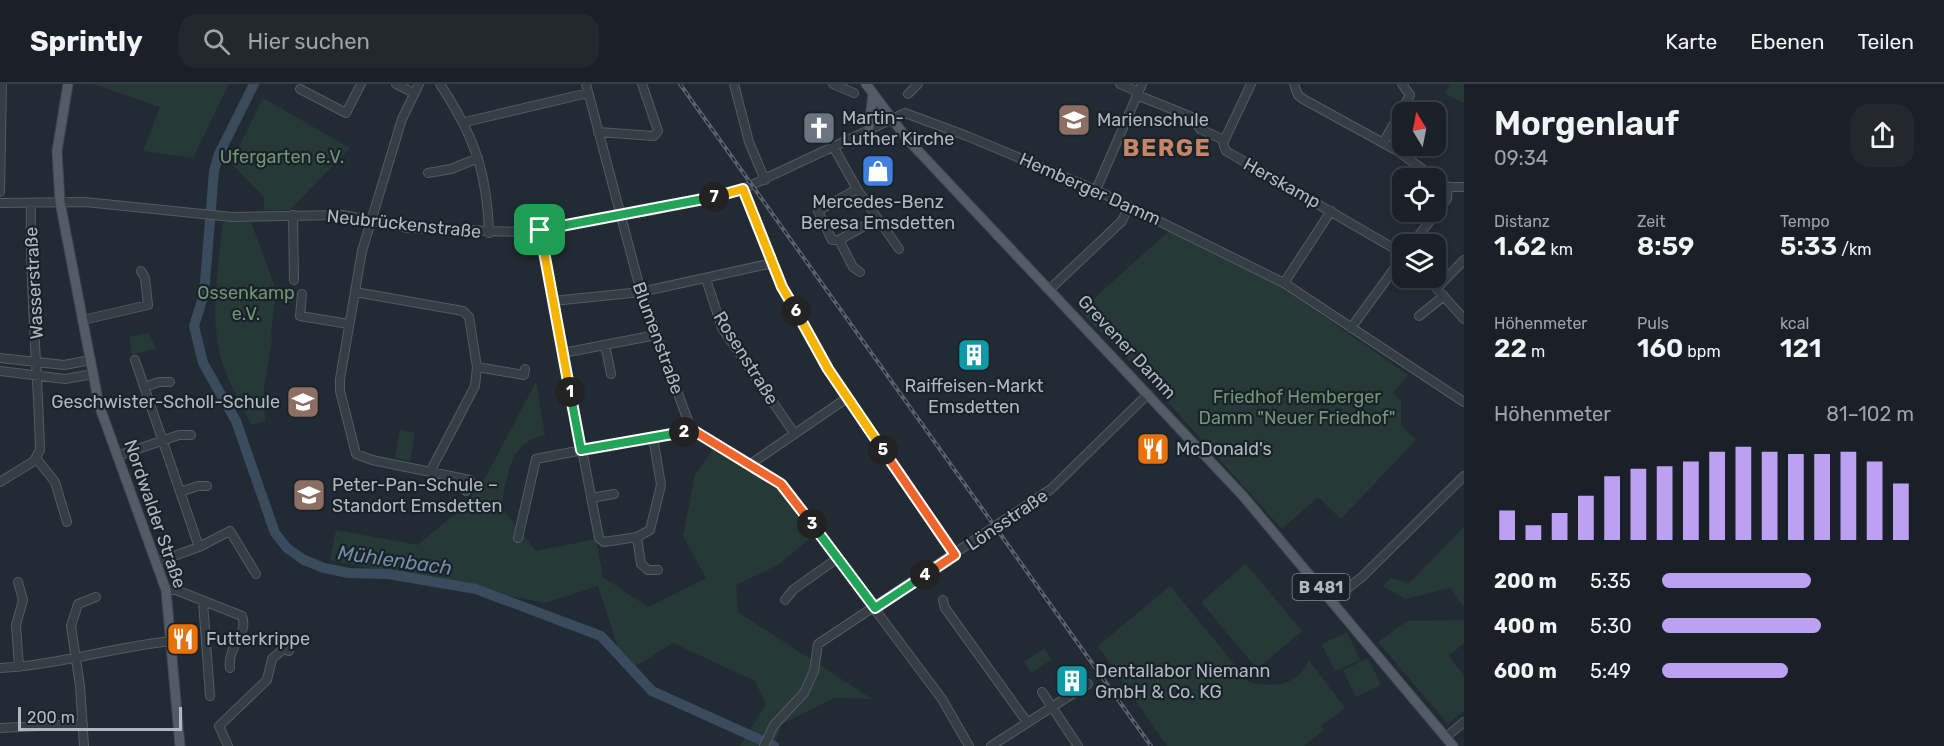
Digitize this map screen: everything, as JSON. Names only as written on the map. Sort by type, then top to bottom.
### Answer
[{"type":"main road","name":"Nordwalder Straße","points":[[68,84],[57,151],[60,202],[99,405],[166,590],[180,746]]},
{"type":"main road","name":"Grevener Damm","points":[[866,84],[891,118],[1243,496],[1332,600],[1448,743]]},
{"type":"main road","points":[[869,128],[873,94]]},
{"type":"street","points":[[0,192],[2,84]]},
{"type":"street","points":[[300,89],[346,113],[360,84]]},
{"type":"street","points":[[396,84],[414,93]]},
{"type":"street","points":[[419,84],[402,119],[362,251],[340,391],[356,454],[372,460],[470,480],[466,491]]},
{"type":"street","points":[[440,84],[465,122],[478,158],[488,198],[489,233]]},
{"type":"street","name":"Blumenstraße","points":[[586,84],[619,216],[641,292],[691,429]]},
{"type":"street","points":[[598,132],[654,136],[658,131],[642,84]]},
{"type":"street","points":[[734,84],[749,142],[765,180]]},
{"type":"street","points":[[832,84],[854,93]]},
{"type":"street","points":[[908,94],[918,84]]},
{"type":"street","points":[[1120,84],[1139,90],[1194,118],[1200,129],[1224,140],[1251,84]]},
{"type":"street","points":[[1294,84],[1298,95],[1303,99],[1383,143],[1419,168]]},
{"type":"street","points":[[1383,143],[1410,94],[1405,87]]},
{"type":"street","points":[[1096,190],[1139,90]]},
{"type":"street","points":[[465,122],[588,93]]},
{"type":"street","name":"Hemberger Damm","points":[[891,118],[898,114],[910,114],[1096,190],[1129,206],[1284,284],[1464,402]]},
{"type":"street","name":"Neubrückenstraße","points":[[0,204],[104,203],[220,216],[343,215],[408,228],[489,233],[540,230],[619,216],[743,189],[891,118]]},
{"type":"street","name":"Herskamp","points":[[1224,140],[1224,149],[1229,154],[1392,247]]},
{"type":"street","points":[[833,146],[857,189],[899,249]]},
{"type":"street","points":[[428,173],[451,169],[478,158]]},
{"type":"street","points":[[1420,234],[1447,199],[1448,187],[1464,187]]},
{"type":"street","points":[[743,189],[782,287],[847,398],[955,555]]},
{"type":"street","points":[[857,189],[818,211],[828,236],[832,240],[839,240],[877,219]]},
{"type":"street","name":"Wasserstraße","points":[[31,203],[30,240],[38,363],[40,450],[36,458]]},
{"type":"street","points":[[1049,290],[1122,221],[1129,206]]},
{"type":"street","points":[[1284,284],[1331,211]]},
{"type":"street","points":[[293,215],[294,280]]},
{"type":"street","points":[[540,230],[599,538],[608,542],[637,537],[650,530],[654,523],[661,485],[653,438]]},
{"type":"street","points":[[839,240],[853,267],[860,272]]},
{"type":"street","points":[[1446,279],[1464,260]]},
{"type":"street","points":[[553,301],[641,292],[773,263]]},
{"type":"street","points":[[84,320],[148,305],[145,278],[141,271]]},
{"type":"street","points":[[1351,328],[1392,272]]},
{"type":"street","name":"Rosenstraße","points":[[706,279],[718,320],[794,434]]},
{"type":"street","points":[[1437,288],[1464,319]]},
{"type":"street","points":[[355,292],[463,311],[469,317],[477,367],[475,386],[430,472]]},
{"type":"street","points":[[302,294],[300,316],[349,324]]},
{"type":"street","points":[[1419,316],[1444,296]]},
{"type":"street","points":[[563,352],[656,335]]},
{"type":"street","points":[[605,345],[611,374]]},
{"type":"street","points":[[0,358],[63,365],[91,360]]},
{"type":"street","points":[[135,360],[199,547]]},
{"type":"street","points":[[477,367],[524,375],[525,369]]},
{"type":"street","points":[[0,371],[65,379],[93,374]]},
{"type":"street","points":[[144,387],[159,382],[170,382]]},
{"type":"street","name":"Lönsstraße","points":[[765,743],[774,725],[804,693],[814,671],[818,644],[955,555],[1065,478],[1148,394]]},
{"type":"street","points":[[749,465],[847,398]]},
{"type":"street","points":[[518,538],[536,459],[691,429],[781,484],[942,699],[969,746]]},
{"type":"street","points":[[117,456],[179,435],[190,435]]},
{"type":"street","points":[[0,482],[36,458],[55,482],[67,522]]},
{"type":"street","points":[[1332,600],[1362,577],[1464,476]]},
{"type":"street","points":[[180,492],[198,486],[207,486]]},
{"type":"street","points":[[591,498],[614,494]]},
{"type":"street","points":[[157,562],[199,547],[230,531],[256,574]]},
{"type":"street","points":[[637,537],[641,564],[648,570],[658,570]]},
{"type":"street","points":[[785,600],[794,590],[838,558]]},
{"type":"street","points":[[18,582],[23,600],[16,625],[19,667]]},
{"type":"street","points":[[166,590],[176,590],[238,614],[244,620],[240,636],[229,656],[230,668]]},
{"type":"street","points":[[84,746],[71,626],[78,604],[96,597]]},
{"type":"street","points":[[942,600],[945,608],[1027,722]]},
{"type":"street","points":[[203,602],[210,696]]},
{"type":"street","points":[[0,668],[76,659],[123,647],[171,641]]},
{"type":"street","points":[[228,746],[219,726],[267,680],[272,659],[282,649],[289,651]]},
{"type":"street","points":[[991,746],[1088,684]]},
{"type":"street","points":[[1041,692],[1078,746]]},
{"type":"street","points":[[1448,743],[1464,722]]},
{"type":"street","points":[[0,728],[83,723]]},
{"type":"green space","points":[[94,84],[229,84],[193,158],[143,151],[160,107]]},
{"type":"green space","points":[[1450,84],[1464,84],[1464,103],[1445,94]]},
{"type":"green space","name":"Ufergarten e.V.","points":[[263,98],[350,148],[290,210],[264,210],[264,197],[231,163]]},
{"type":"green space","name":"Ossenkamp e.V.","points":[[223,222],[251,222],[276,290],[272,340],[264,386],[265,421],[252,425],[226,372],[217,338],[216,296]]},
{"type":"green space","name":"Friedhof Hemberger Damm \"Neuer Friedhof\"","points":[[1169,231],[1281,287],[1408,375],[1393,393],[1401,401],[1401,425],[1416,440],[1341,519],[1318,497],[1282,529],[1148,380],[1080,311]]},
{"type":"green space","points":[[148,333],[157,349],[132,354],[129,337]]},
{"type":"green space","points":[[536,382],[545,435],[533,439],[517,453],[508,472],[501,507],[536,551],[596,539],[603,577],[648,607],[706,578],[683,536],[695,475],[713,449],[781,490],[814,535],[778,565],[736,585],[738,612],[872,699],[834,698],[782,724],[773,746],[740,746],[766,704],[755,681],[673,643],[626,672],[598,586],[545,603],[330,560],[336,530],[418,545],[463,507],[485,478]]},
{"type":"green space","points":[[400,430],[415,433],[410,461],[395,458]]},
{"type":"green space","points":[[1464,527],[1464,607],[1450,588],[1405,599],[1383,586],[1391,578],[1409,583]]},
{"type":"green space","points":[[1246,564],[1302,631],[1257,669],[1201,602]]},
{"type":"green space","points":[[1170,586],[1249,682],[1267,685],[1284,683],[1298,675],[1309,660],[1345,708],[1321,726],[1324,730],[1304,746],[1167,746],[1098,646]]},
{"type":"green space","points":[[1464,620],[1464,643],[1449,656],[1464,676],[1464,711],[1448,724],[1378,642],[1407,621]]},
{"type":"green space","points":[[1347,632],[1360,660],[1335,671],[1322,644]]},
{"type":"green space","points":[[1044,648],[1052,659],[1032,673],[1024,662]]},
{"type":"green space","points":[[1368,658],[1381,685],[1356,697],[1343,670]]},
{"type":"waterway","name":"Mühlenbach","points":[[254,84],[219,154],[214,171],[204,294],[194,326],[203,363],[236,421],[275,533],[287,548],[304,560],[324,568],[349,573],[388,574],[476,589],[601,636],[652,691],[774,746]]},
{"type":"railway","points":[[680,84],[1151,746]]},
{"type":"place","name":"Marienschule","points":[[1074,120]]},
{"type":"place","name":"Martin- Luther Kirche","points":[[819,128]]},
{"type":"place","name":"Mercedes-Benz Beresa Emsdetten","points":[[878,171]]},
{"type":"place","name":"Raiffeisen-Markt Emsdetten","points":[[974,355]]},
{"type":"place","name":"Geschwister-Scholl-Schule","points":[[303,402]]},
{"type":"place","name":"McDonald's","points":[[1153,449]]},
{"type":"place","name":"Peter-Pan-Schule – Standort Emsdetten","points":[[309,495]]},
{"type":"place","name":"Futterkrippe","points":[[183,639]]},
{"type":"place","name":"Dentallabor Niemann GmbH & Co. KG","points":[[1072,681]]},
{"type":"district","name":"BERGE","points":[[1167,148]]},
{"type":"route","points":[[743,189],[782,287],[828,369],[955,555],[875,608],[781,484],[691,429],[581,450],[540,230],[654,210],[743,189]]}]
